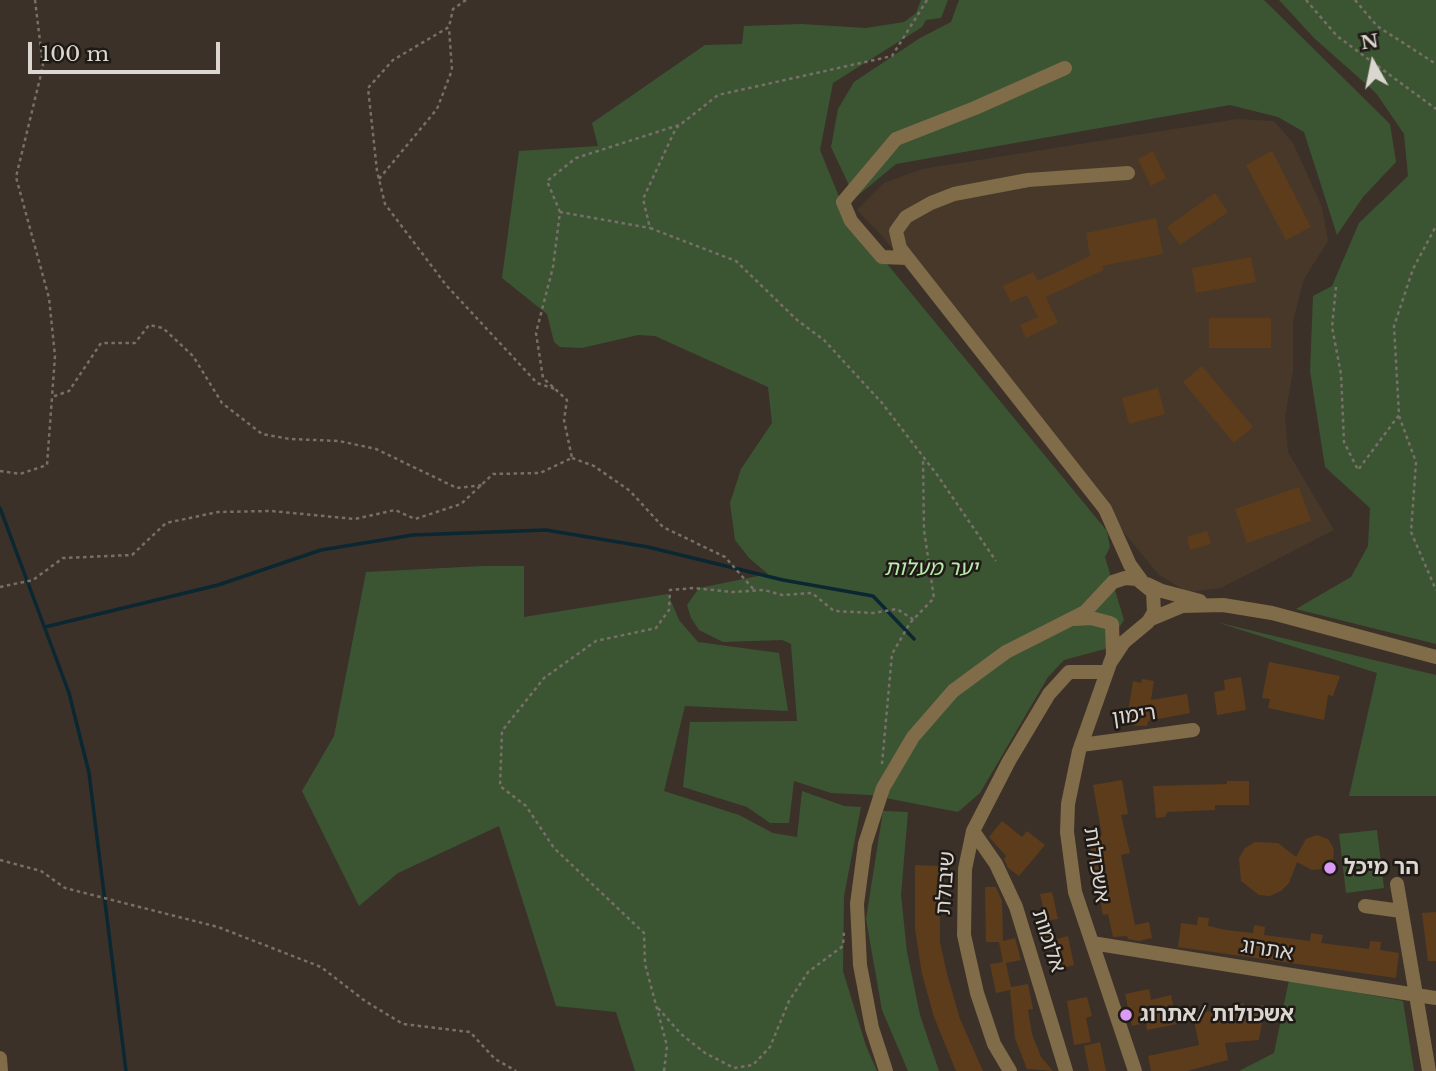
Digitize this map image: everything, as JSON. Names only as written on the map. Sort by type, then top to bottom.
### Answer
[{"type":"street","points":[[907,258],[882,257],[850,220],[843,202],[878,160],[896,139],[1066,68]]},
{"type":"street","points":[[1070,620],[1091,618],[1129,631],[1146,623],[1155,600],[1130,565],[1101,504],[907,258],[900,248],[896,231],[906,217],[954,194],[1028,180],[1128,173]]},
{"type":"street","points":[[887,1071],[872,1028],[860,965],[858,904],[865,844],[883,789],[913,737],[953,691],[1006,652],[1092,607],[1108,588],[1121,564],[1118,536]]},
{"type":"street","points":[[1111,623],[1103,608],[1108,588],[1125,578],[1143,581]]},
{"type":"street","name":"אשכולות","points":[[1143,581],[1162,591],[1215,604],[1272,613],[1436,657]]},
{"type":"street","name":"אשכולות","points":[[1109,667],[1124,642],[1146,623],[1182,606],[1215,604]]},
{"type":"street","name":"אשכולות","points":[[1111,623],[1115,642],[1072,778],[1067,832],[1075,892],[1135,1071]]},
{"type":"street","name":"שיבולת","points":[[1010,1071],[994,1044],[977,993],[964,935],[965,869],[973,831],[1009,761],[1049,694],[1069,672],[1109,667]]},
{"type":"street","name":"רימון","points":[[1081,745],[1193,730]]},
{"type":"street","name":"אלומות","points":[[973,831],[996,864],[1016,907],[1066,1071]]},
{"type":"street","points":[[1397,884],[1429,1071]]},
{"type":"street","points":[[1365,906],[1401,911]]},
{"type":"street","name":"אתרוג","points":[[1091,943],[1436,998]]},
{"type":"street","points":[[0,1058],[1,1071]]},
{"type":"path","points":[[0,471],[20,474],[47,465],[55,356],[49,298],[16,177],[43,66],[35,0]]},
{"type":"path","points":[[379,179],[437,109],[453,70],[449,27],[453,9],[466,0]]},
{"type":"path","points":[[572,458],[564,420],[567,400],[543,378],[536,333],[553,267],[560,212],[547,181],[576,158],[680,124],[718,95],[892,56],[927,0]]},
{"type":"path","points":[[1306,0],[1337,36],[1436,109]]},
{"type":"path","points":[[1355,0],[1377,26],[1436,64]]},
{"type":"path","points":[[449,27],[393,60],[368,88],[379,179],[386,204],[446,285],[537,383],[556,389]]},
{"type":"path","points":[[650,228],[643,199],[680,124]]},
{"type":"path","points":[[560,212],[650,228],[736,261],[797,320],[824,340],[882,403],[996,561]]},
{"type":"path","points":[[1436,226],[1413,269],[1394,326],[1399,415],[1416,462],[1411,532],[1436,590]]},
{"type":"path","points":[[1336,287],[1332,327],[1341,374],[1344,442],[1358,470],[1399,415]]},
{"type":"path","points":[[52,397],[69,391],[101,343],[135,343],[149,326],[163,328],[193,356],[222,403],[261,434],[290,439],[339,440],[376,449],[457,488],[483,485]]},
{"type":"path","points":[[883,789],[881,758],[887,729],[887,686],[892,654],[914,620],[934,598],[924,530],[923,457]]},
{"type":"path","points":[[0,586],[33,580],[63,558],[132,555],[166,523],[218,512],[271,510],[355,519],[396,510],[415,519],[461,504],[493,474],[540,473],[572,458],[594,466],[630,491],[663,527],[725,557],[755,591]]},
{"type":"path","points":[[664,1071],[667,1046],[645,964],[644,933],[554,848],[526,806],[500,786],[502,731],[544,678],[596,641],[656,628],[669,610],[670,590],[812,593],[834,611],[873,613],[897,609],[914,620]]},
{"type":"path","points":[[0,860],[41,871],[65,888],[218,927],[321,967],[365,1001],[403,1024],[470,1032],[495,1059],[516,1071]]},
{"type":"path","points":[[656,1006],[681,1034],[705,1053],[734,1068],[753,1065],[770,1047],[789,1001],[808,972],[842,946],[845,922]]},
{"type":"shaded area","points":[[1237,119],[1274,121],[1293,143],[1322,207],[1328,241],[1304,279],[1293,321],[1293,371],[1285,417],[1288,452],[1334,530],[1221,588],[1187,592],[1158,574],[883,237],[857,210],[884,183],[922,169]]},
{"type":"green space","name":"יער מעלות","points":[[921,0],[948,0],[941,18],[926,20],[922,27],[833,83],[820,150],[846,214],[1107,531],[1110,547],[1105,557],[1124,620],[1105,649],[1064,660],[1048,677],[980,793],[958,812],[870,795],[831,793],[794,781],[789,823],[770,823],[747,807],[683,787],[690,722],[797,721],[791,644],[782,640],[723,642],[699,630],[687,605],[699,588],[768,574],[749,558],[735,540],[730,503],[741,469],[772,423],[768,387],[655,336],[638,335],[582,348],[560,347],[554,342],[547,314],[502,278],[519,151],[598,146],[592,123],[705,45],[742,44],[744,26],[801,24],[866,28],[904,22],[916,13]]},
{"type":"green space","points":[[959,0],[1264,0],[1390,124],[1396,162],[1363,197],[1337,235],[1304,132],[1278,117],[1230,105],[896,164],[855,198],[831,147],[838,109],[854,82],[920,38],[951,22]]},
{"type":"green space","points":[[1279,0],[1436,0],[1436,644],[1296,609],[1351,577],[1368,546],[1370,508],[1325,467],[1310,371],[1313,296],[1332,286],[1359,223],[1408,176],[1404,134],[1376,93],[1314,38]]},
{"type":"green space","points":[[524,566],[524,617],[668,594],[679,620],[698,642],[779,653],[788,711],[685,706],[664,791],[739,815],[773,833],[797,837],[802,791],[844,806],[861,807],[844,896],[843,971],[866,1046],[877,1071],[635,1071],[616,1012],[556,1006],[499,826],[398,873],[359,906],[302,791],[334,736],[366,572]]},
{"type":"green space","points":[[1216,622],[1436,675],[1436,796],[1349,796],[1377,673]]},
{"type":"green space","points":[[883,811],[908,812],[901,895],[907,952],[920,1015],[939,1071],[908,1071],[882,1010],[866,919]]},
{"type":"green space","points":[[1377,830],[1384,888],[1346,893],[1339,834]]},
{"type":"green space","points":[[1289,980],[1403,1001],[1414,1071],[1239,1071],[1274,1053]]},
{"type":"building","points":[[1153,151],[1166,178],[1151,186],[1138,159]]},
{"type":"building","points":[[1272,151],[1311,227],[1286,240],[1246,165]]},
{"type":"building","points":[[1215,193],[1228,212],[1180,245],[1167,227]]},
{"type":"building","points":[[1156,218],[1163,254],[1102,266],[1104,270],[1046,297],[1058,323],[1026,338],[1020,325],[1038,317],[1027,295],[1011,302],[1003,286],[1033,272],[1038,281],[1090,256],[1086,233]]},
{"type":"building","points":[[1251,257],[1256,282],[1196,293],[1192,268]]},
{"type":"building","points":[[1209,318],[1271,318],[1271,348],[1209,348]]},
{"type":"building","points":[[1202,366],[1253,427],[1234,443],[1183,382]]},
{"type":"building","points":[[1158,388],[1165,414],[1129,424],[1122,398]]},
{"type":"building","points":[[1299,487],[1311,521],[1247,543],[1235,509]]},
{"type":"building","points":[[1207,531],[1211,544],[1190,550],[1187,537]]},
{"type":"building","points":[[1269,662],[1340,676],[1333,696],[1328,695],[1324,720],[1268,708],[1270,699],[1262,698]]},
{"type":"building","points":[[1241,677],[1246,710],[1217,715],[1214,692],[1225,690],[1224,680]]},
{"type":"building","points":[[1142,679],[1154,681],[1151,700],[1187,694],[1190,713],[1148,721],[1147,726],[1126,725],[1133,681],[1141,683]]},
{"type":"building","points":[[1122,780],[1128,814],[1121,815],[1130,853],[1121,855],[1135,925],[1149,922],[1152,938],[1139,941],[1128,939],[1127,936],[1113,937],[1108,914],[1103,915],[1088,838],[1102,835],[1093,785]]},
{"type":"building","points":[[1227,781],[1249,781],[1249,805],[1215,805],[1215,810],[1167,812],[1165,817],[1156,818],[1153,786],[1227,784]]},
{"type":"building","points":[[1002,821],[1022,837],[1027,831],[1045,845],[1019,876],[1008,868],[1004,859],[1006,856],[989,837]]},
{"type":"building","points":[[1317,835],[1328,839],[1334,849],[1333,861],[1324,869],[1312,870],[1297,862],[1289,883],[1270,896],[1259,895],[1241,881],[1239,858],[1245,848],[1255,842],[1278,843],[1296,857],[1306,839]]},
{"type":"building","points":[[915,865],[940,866],[940,942],[960,1019],[983,1071],[956,1071],[934,1017],[922,974],[915,929]]},
{"type":"building","points":[[985,887],[996,887],[1002,901],[1003,941],[1015,938],[1021,960],[1006,963],[1011,987],[1028,984],[1033,1009],[1028,1010],[1032,1034],[1041,1057],[1053,1071],[1027,1069],[1015,1038],[1010,990],[996,993],[990,964],[1003,962],[999,942],[986,942]]},
{"type":"building","points":[[1052,892],[1058,919],[1051,920],[1055,940],[1043,942],[1038,916],[1045,914],[1040,894]]},
{"type":"building","points":[[1436,912],[1436,961],[1428,961],[1422,913]]},
{"type":"building","points":[[1198,917],[1209,918],[1208,926],[1226,930],[1253,933],[1254,925],[1265,927],[1264,935],[1310,941],[1311,933],[1323,935],[1321,943],[1369,949],[1370,941],[1381,942],[1380,950],[1399,953],[1396,978],[1178,947],[1181,923],[1197,925]]},
{"type":"building","points":[[1068,936],[1074,965],[1063,968],[1057,939]]},
{"type":"building","points":[[1149,989],[1151,1000],[1171,995],[1177,1024],[1147,1030],[1146,1023],[1132,1026],[1125,994]]},
{"type":"building","points":[[1087,997],[1092,1016],[1086,1018],[1091,1042],[1074,1045],[1067,1001]]},
{"type":"building","points":[[1244,1003],[1244,1007],[1265,1005],[1259,1040],[1225,1043],[1228,1060],[1187,1071],[1151,1071],[1148,1056],[1199,1045],[1193,1015]]},
{"type":"building","points":[[1100,1042],[1106,1071],[1089,1071],[1084,1046]]},
{"type":"waterway","points":[[0,508],[69,693],[89,773],[126,1071]]},
{"type":"waterway","points":[[45,627],[218,585],[321,550],[413,535],[546,530],[648,547],[783,580],[873,596],[914,639]]},
{"type":"place","name":"הר מיכל","points":[[1330,868]]},
{"type":"place","name":"אשכולות /אתרוג","points":[[1126,1015]]}]
